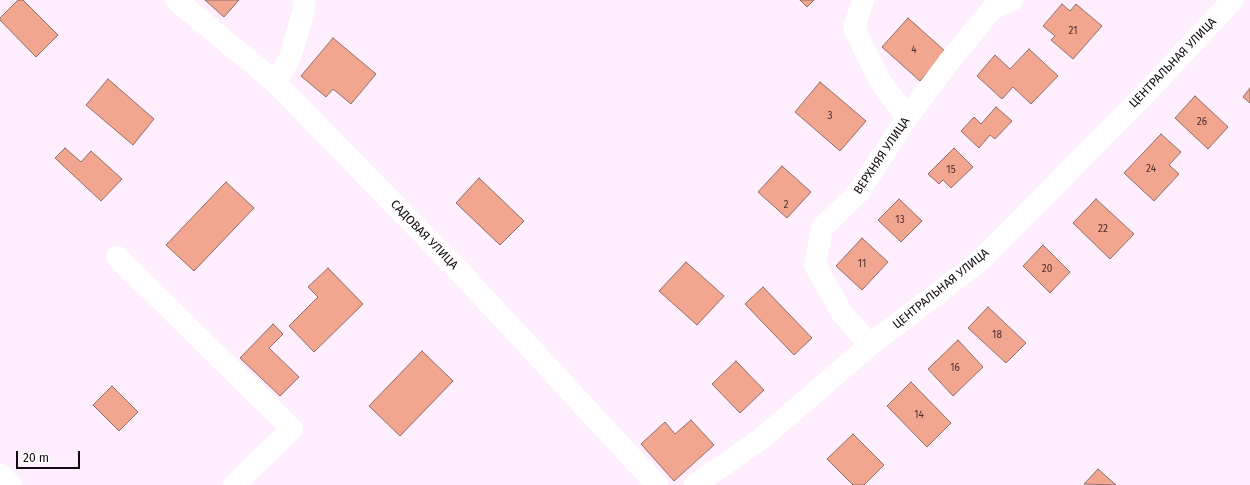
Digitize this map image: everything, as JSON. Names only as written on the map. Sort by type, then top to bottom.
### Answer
[{"type":"street","name":"САДОВАЯ УЛИЦА","points":[[176,0],[275,82],[462,274],[657,485]]},
{"type":"street","points":[[275,82],[290,58],[304,9],[304,0]]},
{"type":"street","points":[[863,0],[854,28],[879,79],[907,118]]},
{"type":"street","name":"ВЕРХНЯЯ УЛИЦА","points":[[870,345],[842,313],[815,265],[822,228],[858,194],[907,118],[948,63],[993,8],[1012,0]]},
{"type":"street","name":"ЦЕНТРАЛЬНАЯ УЛИЦА","points":[[695,485],[761,439],[870,345],[981,260],[1144,94],[1233,0]]},
{"type":"street","points":[[117,257],[292,429],[234,485]]},
{"type":"street","points":[[0,474],[11,485]]},
{"type":"building","points":[[18,0],[23,0],[58,35],[36,57],[0,20],[0,18]]},
{"type":"building","points":[[205,0],[239,0],[224,17]]},
{"type":"building","points":[[800,0],[814,0],[807,7]]},
{"type":"building","points":[[1062,4],[1070,11],[1076,4],[1102,26],[1073,59],[1051,40],[1055,36],[1043,26]]},
{"type":"building","points":[[908,18],[946,52],[920,81],[882,47]]},
{"type":"building","points":[[333,38],[376,74],[351,104],[333,89],[326,97],[301,76]]},
{"type":"building","points":[[1029,49],[1058,76],[1031,104],[1013,87],[1002,99],[977,76],[995,55],[1010,69]]},
{"type":"building","points":[[108,79],[154,119],[133,145],[86,105]]},
{"type":"building","points":[[820,82],[866,121],[840,151],[795,112]]},
{"type":"building","points":[[1250,88],[1250,103],[1243,97]]},
{"type":"building","points":[[1195,96],[1228,127],[1208,149],[1175,118]]},
{"type":"building","points":[[996,107],[1012,121],[995,139],[990,135],[979,148],[961,131],[974,117],[981,124]]},
{"type":"building","points":[[1161,134],[1181,152],[1169,165],[1179,174],[1154,201],[1124,173]]},
{"type":"building","points":[[65,148],[81,162],[91,151],[122,179],[101,201],[55,158]]},
{"type":"building","points":[[954,148],[973,167],[951,188],[943,180],[939,184],[928,174]]},
{"type":"building","points":[[782,166],[811,192],[787,218],[758,192]]},
{"type":"building","points":[[479,178],[524,221],[500,245],[456,203]]},
{"type":"building","points":[[226,182],[254,208],[194,271],[166,245]]},
{"type":"building","points":[[899,199],[922,221],[901,242],[878,220]]},
{"type":"building","points":[[1096,199],[1134,234],[1110,259],[1073,223]]},
{"type":"building","points":[[862,238],[888,262],[862,290],[836,266]]},
{"type":"building","points":[[1043,245],[1070,272],[1050,293],[1023,266]]},
{"type":"building","points":[[686,262],[724,296],[697,325],[659,291]]},
{"type":"building","points":[[328,268],[363,304],[314,352],[289,326],[318,297],[308,287]]},
{"type":"building","points":[[763,287],[812,338],[794,355],[745,304]]},
{"type":"building","points":[[988,307],[1026,343],[1006,363],[968,328]]},
{"type":"building","points":[[273,324],[283,334],[269,348],[299,377],[280,396],[240,358]]},
{"type":"building","points":[[958,340],[983,367],[953,396],[928,369]]},
{"type":"building","points":[[422,351],[453,381],[400,436],[369,406]]},
{"type":"building","points":[[736,361],[764,390],[740,413],[712,384]]},
{"type":"building","points":[[911,382],[951,423],[927,447],[887,406]]},
{"type":"building","points":[[112,386],[138,412],[119,431],[93,405]]},
{"type":"building","points":[[691,420],[714,445],[674,481],[641,444],[665,422],[675,434]]},
{"type":"building","points":[[853,434],[884,465],[864,485],[853,485],[827,459]]},
{"type":"building","points":[[1098,469],[1116,485],[1084,484]]}]
